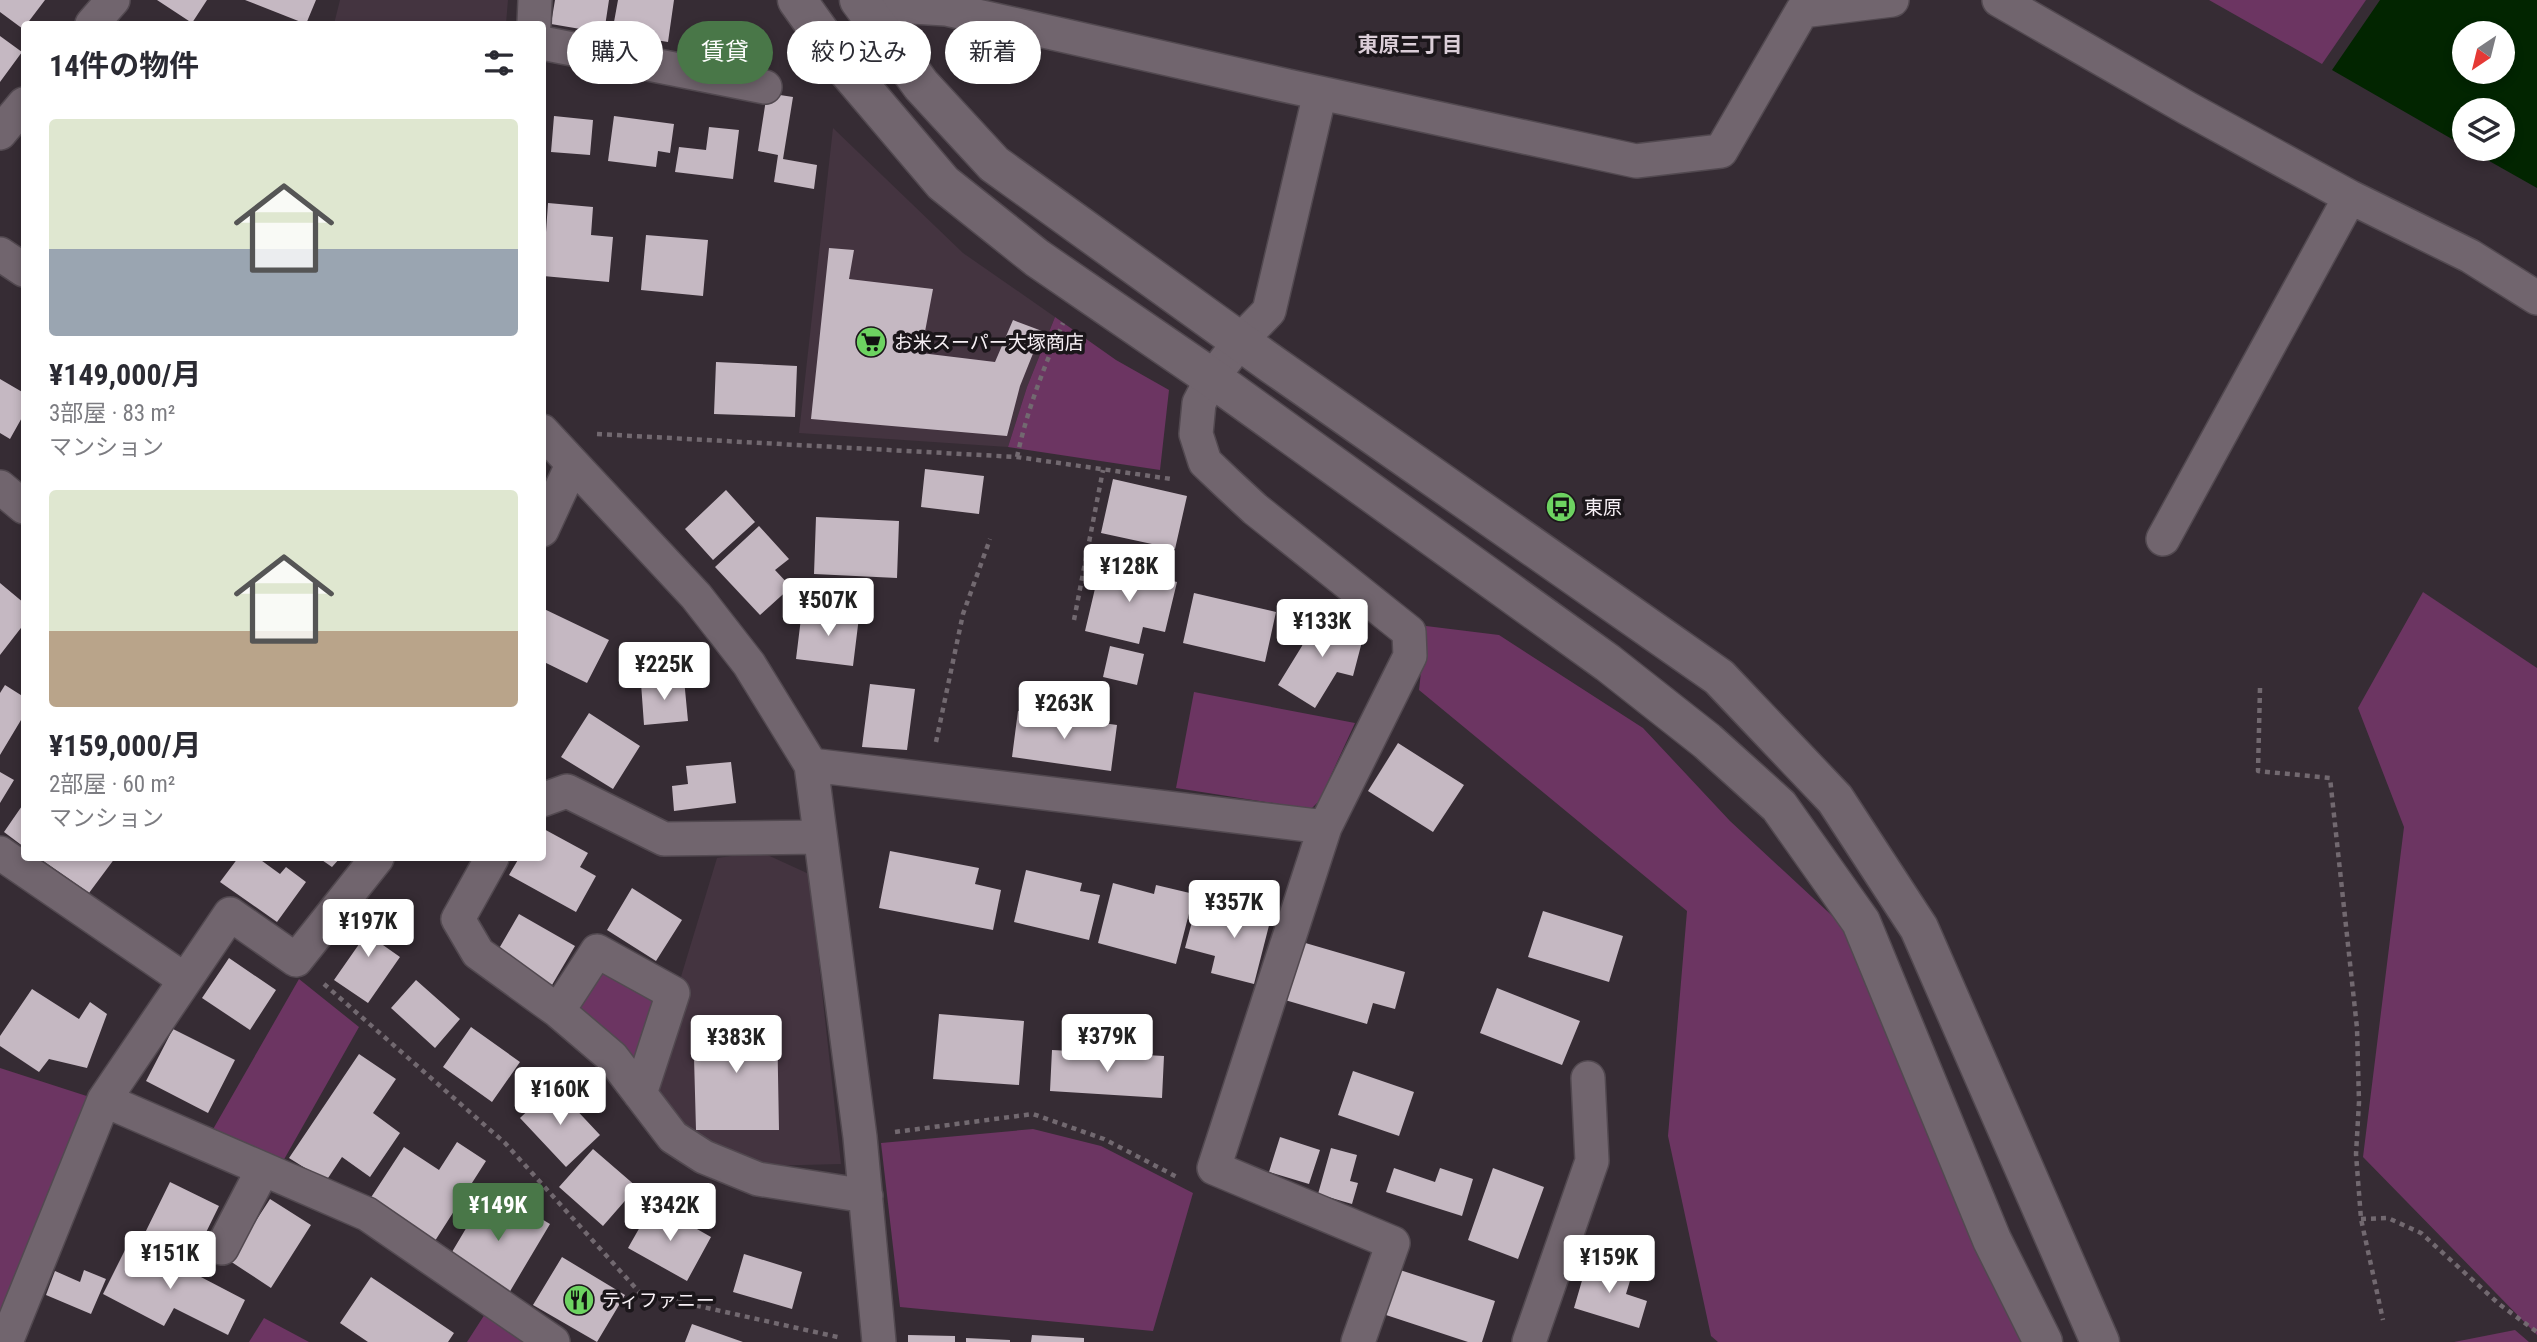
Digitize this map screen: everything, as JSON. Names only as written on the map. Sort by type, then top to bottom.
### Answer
[{"type":"street","points":[[95,21],[113,0]]},
{"type":"street","points":[[534,21],[535,0]]},
{"type":"street","points":[[797,0],[847,70],[943,183],[1037,258],[1212,378],[1608,663],[1707,741],[1779,806],[1861,922],[1992,1240],[2043,1342]]},
{"type":"street","points":[[860,2],[946,9],[1636,161],[1721,151],[1802,11],[1892,0]]},
{"type":"street","points":[[1999,0],[2187,108],[2350,197],[2470,256],[2537,298]]},
{"type":"street","points":[[860,2],[921,85],[994,164],[1284,373],[1719,677],[1835,799],[1919,928],[2100,1342]]},
{"type":"street","points":[[546,44],[765,87]]},
{"type":"street","points":[[1320,93],[1269,311],[1241,340],[1212,378],[1199,403],[1196,434],[1205,462],[1227,484],[1409,632],[1410,656],[1325,827],[1214,1168],[1393,1244],[1357,1342]]},
{"type":"street","points":[[0,134],[21,108]]},
{"type":"street","points":[[2163,539],[2350,197]]},
{"type":"street","points":[[0,254],[21,268]]},
{"type":"street","points":[[546,436],[696,596],[749,664],[811,765],[860,1137],[879,1342]]},
{"type":"street","points":[[546,521],[572,465]]},
{"type":"street","points":[[0,488],[21,504]]},
{"type":"street","points":[[811,765],[1325,827]]},
{"type":"street","points":[[546,798],[566,791],[664,839],[820,837]]},
{"type":"street","points":[[0,853],[186,980]]},
{"type":"street","points":[[6,1342],[104,1100],[230,914],[296,960],[375,861]]},
{"type":"street","points":[[490,861],[458,919],[478,953],[558,1011],[612,1057],[673,1137],[704,1157],[758,1179],[866,1196]]},
{"type":"street","points":[[558,1011],[597,951],[673,993],[640,1094]]},
{"type":"street","points":[[1529,1342],[1592,1161],[1588,1078]]},
{"type":"street","points":[[104,1100],[367,1214],[553,1342]]},
{"type":"street","points":[[222,1248],[263,1169]]},
{"type":"path","points":[[1017,457],[1038,379],[1068,313]]},
{"type":"path","points":[[584,433],[1017,457],[1194,483],[1227,484]]},
{"type":"path","points":[[1074,621],[1104,470]]},
{"type":"path","points":[[930,781],[963,614],[990,539]]},
{"type":"path","points":[[2260,688],[2258,771],[2329,778],[2357,1028],[2359,1102],[2356,1154],[2361,1219],[2383,1320]]},
{"type":"path","points":[[296,960],[505,1143],[640,1293],[840,1338]]},
{"type":"path","points":[[860,1137],[1033,1115],[1104,1139],[1205,1191],[1214,1168]]},
{"type":"path","points":[[2361,1219],[2388,1218],[2421,1233],[2499,1304],[2537,1332]]},
{"type":"shaded area","points":[[340,0],[508,0],[506,21],[335,21]]},
{"type":"shaded area","points":[[2209,0],[2366,0],[2322,64]]},
{"type":"shaded area","points":[[2380,0],[2537,0],[2537,188],[2489,161],[2515,161],[2515,98],[2452,98],[2452,139],[2332,70]]},
{"type":"shaded area","points":[[833,128],[963,253],[1055,317],[1027,387],[1008,447],[799,433]]},
{"type":"shaded area","points":[[1055,317],[1116,360],[1169,390],[1160,470],[1008,447],[1027,387]]},
{"type":"shaded area","points":[[2423,592],[2537,668],[2537,1335],[2363,1157],[2404,827],[2358,708]]},
{"type":"shaded area","points":[[1426,626],[1499,635],[1643,728],[1730,821],[1868,949],[2054,1342],[1718,1342],[1711,1336],[1668,1136],[1687,911],[1419,690]]},
{"type":"shaded area","points":[[1194,692],[1355,723],[1319,801],[1311,809],[1176,788]]},
{"type":"shaded area","points":[[761,852],[809,874],[841,1164],[761,1166],[709,1149],[647,1089],[717,858]]},
{"type":"shaded area","points":[[599,955],[669,995],[642,1073],[566,1006]]},
{"type":"shaded area","points":[[299,979],[359,1027],[282,1163],[212,1131]]},
{"type":"shaded area","points":[[0,1068],[99,1100],[0,1330]]},
{"type":"shaded area","points":[[1033,1129],[1101,1146],[1193,1193],[1153,1331],[900,1307],[881,1143]]},
{"type":"shaded area","points":[[485,1314],[527,1342],[467,1342]]},
{"type":"shaded area","points":[[264,1318],[309,1342],[249,1342]]},
{"type":"shaded area","points":[[2515,1330],[2529,1342],[2454,1342]]},
{"type":"building","points":[[0,0],[45,0],[29,21],[21,21],[21,28],[0,12]]},
{"type":"building","points":[[157,0],[207,0],[193,21],[189,21]]},
{"type":"building","points":[[245,0],[316,0],[307,21],[298,21]]},
{"type":"building","points":[[555,0],[609,0],[606,21],[567,21],[567,27],[551,24]]},
{"type":"building","points":[[618,0],[674,0],[668,42],[663,41],[663,21],[614,21]]},
{"type":"building","points":[[0,36],[21,53],[0,82]]},
{"type":"building","points":[[767,93],[793,97],[783,159],[817,165],[814,189],[774,182],[778,155],[758,151]]},
{"type":"building","points":[[554,116],[593,120],[590,155],[551,152]]},
{"type":"building","points":[[614,116],[674,124],[670,153],[658,151],[656,167],[608,161]]},
{"type":"building","points":[[709,127],[739,130],[733,179],[675,172],[679,147],[706,150]]},
{"type":"building","points":[[548,203],[593,207],[591,235],[613,237],[609,282],[546,276]]},
{"type":"building","points":[[646,235],[708,240],[703,296],[641,290]]},
{"type":"building","name":"お米スーパー大塚商店","points":[[829,248],[854,250],[849,279],[933,289],[921,353],[995,362],[1013,320],[1042,331],[1020,386],[1007,436],[811,419]]},
{"type":"building","points":[[716,362],[797,366],[795,417],[714,414]]},
{"type":"building","points":[[0,379],[21,391],[21,419],[10,439],[0,433]]},
{"type":"building","points":[[925,469],[984,476],[979,514],[921,507]]},
{"type":"building","points":[[1113,479],[1187,496],[1175,549],[1101,533]]},
{"type":"building","points":[[726,490],[755,522],[713,560],[685,529]]},
{"type":"building","points":[[816,517],[899,521],[897,578],[814,574]]},
{"type":"building","points":[[759,526],[789,559],[775,570],[791,587],[760,615],[715,567]]},
{"type":"building","points":[[1101,563],[1177,582],[1165,632],[1143,627],[1139,644],[1085,631]]},
{"type":"building","points":[[0,583],[21,600],[21,628],[0,655]]},
{"type":"building","points":[[1194,593],[1276,612],[1265,662],[1183,643]]},
{"type":"building","points":[[546,610],[609,640],[587,683],[546,663]]},
{"type":"building","points":[[802,610],[859,617],[853,666],[796,659]]},
{"type":"building","points":[[1316,613],[1364,634],[1353,676],[1337,672],[1315,708],[1278,685],[1302,646]]},
{"type":"building","points":[[1110,646],[1144,654],[1137,685],[1103,677]]},
{"type":"building","points":[[684,679],[688,721],[644,725],[641,683]]},
{"type":"building","points":[[870,684],[915,689],[907,750],[862,747]]},
{"type":"building","points":[[5,685],[21,695],[21,720],[0,755],[0,693]]},
{"type":"building","points":[[1018,711],[1117,725],[1111,771],[1012,757]]},
{"type":"building","points":[[589,713],[640,746],[613,789],[561,757]]},
{"type":"building","points":[[1398,743],[1464,785],[1433,832],[1368,791]]},
{"type":"building","points":[[731,762],[736,803],[674,811],[672,786],[688,784],[686,766]]},
{"type":"building","points":[[0,772],[14,780],[0,803]]},
{"type":"building","points":[[21,807],[21,845],[4,832]]},
{"type":"building","points":[[546,830],[588,853],[580,867],[596,876],[576,912],[509,875],[517,861],[546,861]]},
{"type":"building","points":[[890,851],[979,868],[975,884],[1001,890],[993,930],[879,908]]},
{"type":"building","points":[[43,861],[113,861],[89,893]]},
{"type":"building","points":[[236,861],[262,861],[280,874],[286,867],[306,882],[277,922],[220,882]]},
{"type":"building","points":[[323,861],[337,861],[332,867]]},
{"type":"building","points":[[1026,870],[1082,883],[1080,891],[1100,895],[1089,940],[1014,922]]},
{"type":"building","points":[[1113,883],[1154,894],[1156,885],[1194,894],[1176,964],[1098,943]]},
{"type":"building","points":[[632,888],[682,920],[656,961],[607,930]]},
{"type":"building","points":[[1234,896],[1274,906],[1254,984],[1211,973],[1215,956],[1185,948],[1193,918],[1226,926]]},
{"type":"building","points":[[361,901],[386,919],[373,938],[400,957],[368,1003],[334,980],[371,927],[352,914]]},
{"type":"building","points":[[1543,911],[1623,936],[1609,982],[1528,957]]},
{"type":"building","points":[[519,914],[575,946],[552,985],[497,952]]},
{"type":"building","points":[[1302,942],[1405,972],[1395,1009],[1373,1003],[1367,1024],[1285,1000]]},
{"type":"building","points":[[229,958],[276,990],[250,1030],[202,998]]},
{"type":"building","points":[[416,980],[460,1019],[435,1048],[391,1008]]},
{"type":"building","points":[[1497,988],[1580,1021],[1562,1065],[1480,1033]]},
{"type":"building","points":[[32,989],[79,1019],[90,1002],[107,1014],[87,1068],[49,1059],[39,1072],[0,1046],[0,1036]]},
{"type":"building","points":[[939,1014],[1024,1021],[1019,1085],[933,1079]]},
{"type":"building","points":[[777,1020],[779,1130],[696,1130],[693,1021]]},
{"type":"building","points":[[471,1027],[520,1062],[492,1102],[443,1067]]},
{"type":"building","points":[[173,1029],[235,1060],[208,1113],[146,1081]]},
{"type":"building","points":[[1052,1050],[1164,1056],[1162,1098],[1050,1091]]},
{"type":"building","points":[[359,1054],[396,1079],[373,1113],[400,1133],[370,1177],[342,1157],[326,1181],[289,1158]]},
{"type":"building","points":[[1353,1071],[1414,1092],[1399,1136],[1338,1115]]},
{"type":"building","points":[[554,1086],[600,1135],[566,1167],[520,1118]]},
{"type":"building","points":[[1280,1137],[1320,1150],[1309,1184],[1269,1172]]},
{"type":"building","points":[[457,1142],[486,1161],[433,1244],[368,1202],[404,1147],[439,1170]]},
{"type":"building","points":[[1331,1148],[1357,1155],[1350,1181],[1358,1183],[1352,1204],[1318,1194]]},
{"type":"building","points":[[593,1149],[637,1187],[603,1226],[559,1187]]},
{"type":"building","points":[[1394,1168],[1435,1182],[1440,1168],[1473,1179],[1462,1216],[1386,1192]]},
{"type":"building","points":[[1493,1168],[1544,1187],[1518,1259],[1468,1240]]},
{"type":"building","points":[[170,1182],[219,1206],[190,1265],[141,1241]]},
{"type":"building","points":[[490,1188],[550,1224],[506,1298],[446,1262]]},
{"type":"building","points":[[270,1199],[311,1225],[271,1288],[230,1261]]},
{"type":"building","points":[[653,1204],[711,1237],[687,1281],[628,1248]]},
{"type":"building","points":[[130,1240],[245,1300],[228,1335],[174,1308],[164,1326],[103,1294]]},
{"type":"building","points":[[744,1254],[802,1272],[792,1309],[733,1292]]},
{"type":"building","name":"ティファニー","points":[[562,1257],[625,1295],[597,1342],[533,1305]]},
{"type":"building","points":[[1588,1260],[1632,1274],[1626,1294],[1647,1301],[1639,1328],[1574,1308]]},
{"type":"building","points":[[84,1270],[106,1279],[91,1314],[46,1295],[55,1271],[80,1282]]},
{"type":"building","points":[[1400,1270],[1495,1301],[1482,1342],[1468,1342],[1386,1315]]},
{"type":"building","points":[[371,1277],[454,1333],[448,1342],[368,1342],[340,1323]]},
{"type":"building","points":[[692,1324],[743,1342],[685,1342]]},
{"type":"building","points":[[908,1335],[955,1336],[955,1342],[908,1342]]},
{"type":"building","points":[[1032,1335],[1084,1338],[1084,1342],[1031,1342]]},
{"type":"building","points":[[966,1338],[1010,1340],[1010,1342],[966,1342]]},
{"type":"place","name":"お米スーパー大塚商店","points":[[871,342]]},
{"type":"place","name":"東原","points":[[1561,507]]},
{"type":"place","name":"ティファニー","points":[[579,1300]]},
{"type":"district","name":"東原三丁目","points":[[1410,45]]}]
